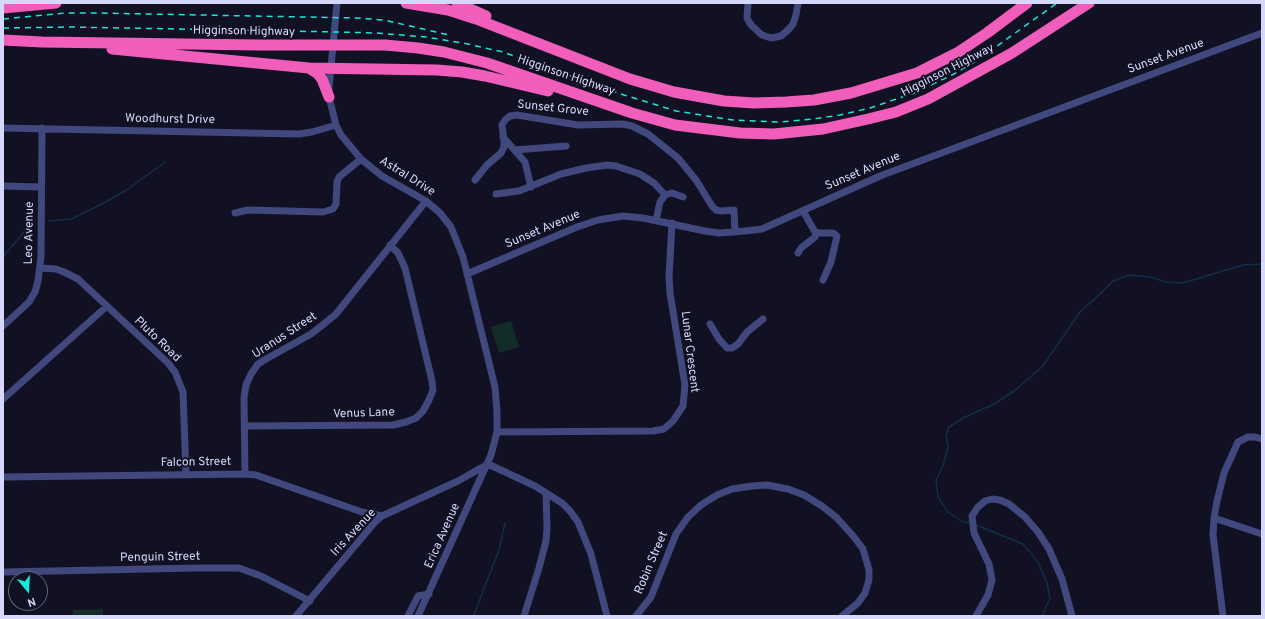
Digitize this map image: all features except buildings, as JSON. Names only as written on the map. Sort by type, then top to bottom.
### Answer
[{"type":"highway","points":[[3,8],[56,3]]},
{"type":"highway","name":"Higginson Highway","points":[[406,3],[448,10],[476,19],[630,78],[674,92],[724,101],[754,103],[814,100],[850,93],[917,73],[956,53],[1027,3]]},
{"type":"highway","points":[[457,3],[529,39]]},
{"type":"highway","name":"Higginson Highway","points":[[3,40],[42,42],[399,46],[444,52],[467,57],[632,113],[675,125],[746,134],[774,134],[823,129],[868,120],[896,112],[928,99],[1012,53],[1089,3]]},
{"type":"highway","points":[[42,42],[330,70],[437,70],[462,72],[518,83],[632,113]]},
{"type":"highway","points":[[310,68],[322,78],[329,97]]},
{"type":"street","name":"Astral Drive","points":[[337,3],[330,70],[329,97],[336,125],[341,135],[361,159],[382,176],[426,200],[440,213],[451,227],[460,248],[495,387],[497,432],[488,464]]},
{"type":"street","points":[[748,3],[748,18],[751,25],[762,35],[771,38],[781,36],[790,29],[796,15],[798,3]]},
{"type":"street","name":"Sunset Avenue","points":[[467,274],[577,227],[598,220],[623,216],[656,220],[705,231],[734,232],[762,228],[880,176],[1262,33]]},
{"type":"street","name":"Sunset Grove","points":[[475,180],[501,153],[504,147],[502,125],[510,116],[517,115],[568,124],[623,124],[639,128],[678,158],[696,180],[716,210],[734,210],[734,232]]},
{"type":"street","name":"Woodhurst Drive","points":[[3,128],[299,134],[336,125]]},
{"type":"street","name":"Leo Avenue","points":[[3,326],[28,302],[35,292],[40,268],[42,128]]},
{"type":"street","points":[[503,136],[527,166],[531,187]]},
{"type":"street","points":[[515,150],[566,146]]},
{"type":"street","points":[[235,213],[248,210],[323,212],[333,209],[336,204],[337,182],[339,177],[361,159]]},
{"type":"street","points":[[496,194],[519,191],[561,174],[607,165],[616,166],[640,174],[654,183],[665,194]]},
{"type":"street","points":[[3,186],[41,187]]},
{"type":"street","points":[[656,220],[660,202],[665,194],[672,193],[683,197]]},
{"type":"street","name":"Uranus Street","points":[[245,474],[244,398],[246,385],[251,374],[258,364],[311,334],[325,324],[348,300],[426,200]]},
{"type":"street","points":[[803,211],[816,233]]},
{"type":"street","name":"Lunar Crescent","points":[[497,432],[653,431],[664,428],[679,414],[684,406],[685,385],[670,293],[669,277],[672,223]]},
{"type":"street","points":[[816,233],[834,233],[837,236],[834,250],[823,280]]},
{"type":"street","points":[[798,253],[800,248],[815,237],[816,233]]},
{"type":"street","name":"Venus Lane","points":[[245,426],[393,425],[416,418],[423,411],[432,390],[432,381],[405,268],[398,253],[390,245]]},
{"type":"street","name":"Pluto Road","points":[[40,268],[56,269],[78,279],[168,363],[179,378],[184,399],[186,474]]},
{"type":"street","points":[[3,399],[107,306]]},
{"type":"street","points":[[710,324],[719,339],[727,348],[732,348],[738,344],[747,332],[763,319]]},
{"type":"street","points":[[1223,616],[1214,540],[1214,518],[1224,473],[1238,442],[1248,437],[1262,439]]},
{"type":"street","points":[[488,464],[546,492],[562,503],[570,511],[578,522],[590,554],[607,616]]},
{"type":"street","name":"Iris Avenue","points":[[296,616],[370,528],[382,516],[458,481],[488,464]]},
{"type":"street","name":"Erica Avenue","points":[[418,616],[488,464]]},
{"type":"street","name":"Falcon Street","points":[[3,476],[186,474],[256,475],[362,512],[382,516]]},
{"type":"street","name":"Robin Street","points":[[636,616],[651,597],[676,534],[688,517],[701,505],[717,494],[732,489],[768,485],[788,489],[804,495],[822,506],[837,518],[863,549],[869,570],[869,580],[865,593],[858,603],[842,616]]},
{"type":"street","points":[[524,616],[540,568],[546,541],[546,492]]},
{"type":"street","points":[[976,616],[988,595],[992,580],[989,564],[974,533],[972,516],[978,507],[985,501],[992,499],[1000,500],[1009,504],[1025,517],[1038,532],[1064,583],[1072,616]]},
{"type":"street","points":[[1214,518],[1262,534]]},
{"type":"street","name":"Penguin Street","points":[[3,572],[239,568],[262,576],[310,601]]},
{"type":"street","points":[[408,616],[418,596],[429,594]]},
{"type":"green space","points":[[511,321],[519,347],[499,353],[491,327]]},
{"type":"green space","points":[[103,609],[103,616],[73,616],[73,610]]},
{"type":"waterway","points":[[49,221],[71,219],[100,205],[125,191],[165,162]]},
{"type":"waterway","points":[[3,257],[34,220]]},
{"type":"waterway","points":[[970,523],[963,522],[948,512],[938,497],[936,480],[943,466],[948,447],[946,436],[949,427],[965,417],[994,404],[1014,391],[1042,367],[1080,312],[1113,281],[1129,275],[1150,277],[1166,282],[1183,283],[1243,265],[1262,264]]},
{"type":"waterway","points":[[474,616],[499,550],[505,523]]},
{"type":"waterway","points":[[976,525],[1023,544],[1038,562],[1047,583],[1050,598],[1042,616]]},
{"type":"railway","points":[[3,28],[70,27],[339,32],[426,37],[503,52],[624,95],[676,111],[733,120],[780,122],[840,115],[870,108],[914,93],[954,74],[979,59],[1057,3]]},
{"type":"railway","points":[[3,19],[65,13],[357,18],[384,20],[449,35]]}]
